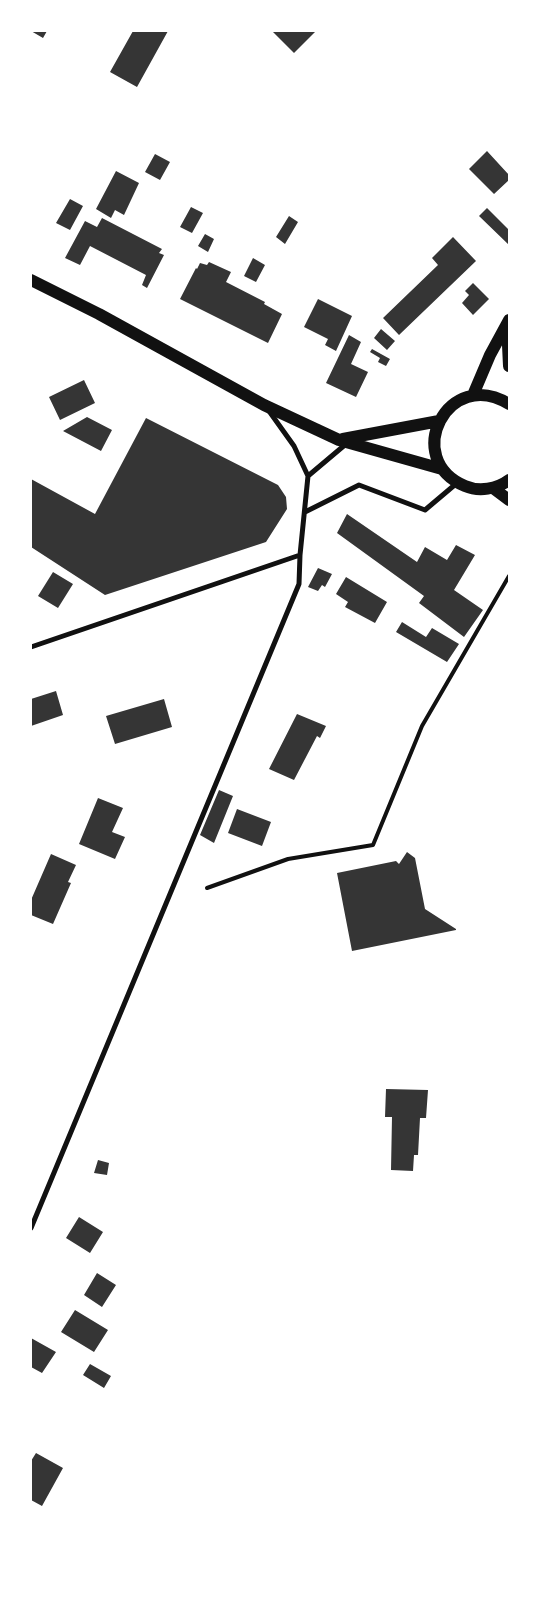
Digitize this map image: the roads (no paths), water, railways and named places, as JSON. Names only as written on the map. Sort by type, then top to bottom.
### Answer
[{"type":"main road","points":[[31,280],[99,314],[264,405],[343,441],[442,468]]},
{"type":"main road","points":[[508,321],[509,366]]},
{"type":"main road","points":[[472,395],[508,321]]},
{"type":"main road","points":[[509,404],[486,395],[472,395],[459,400],[447,409],[438,421],[434,432],[436,457],[449,477],[458,483],[481,489],[492,488],[509,480]]},
{"type":"main road","points":[[343,441],[438,421]]},
{"type":"main road","points":[[492,488],[509,500]]},
{"type":"street","points":[[31,1228],[300,584],[300,555],[308,476],[294,446],[264,405]]},
{"type":"street","points":[[308,476],[343,441]]},
{"type":"street","points":[[305,512],[359,485],[425,510],[458,483]]},
{"type":"street","points":[[31,647],[300,555]]},
{"type":"lane","points":[[207,888],[288,859],[373,845],[422,726],[509,576]]}]
